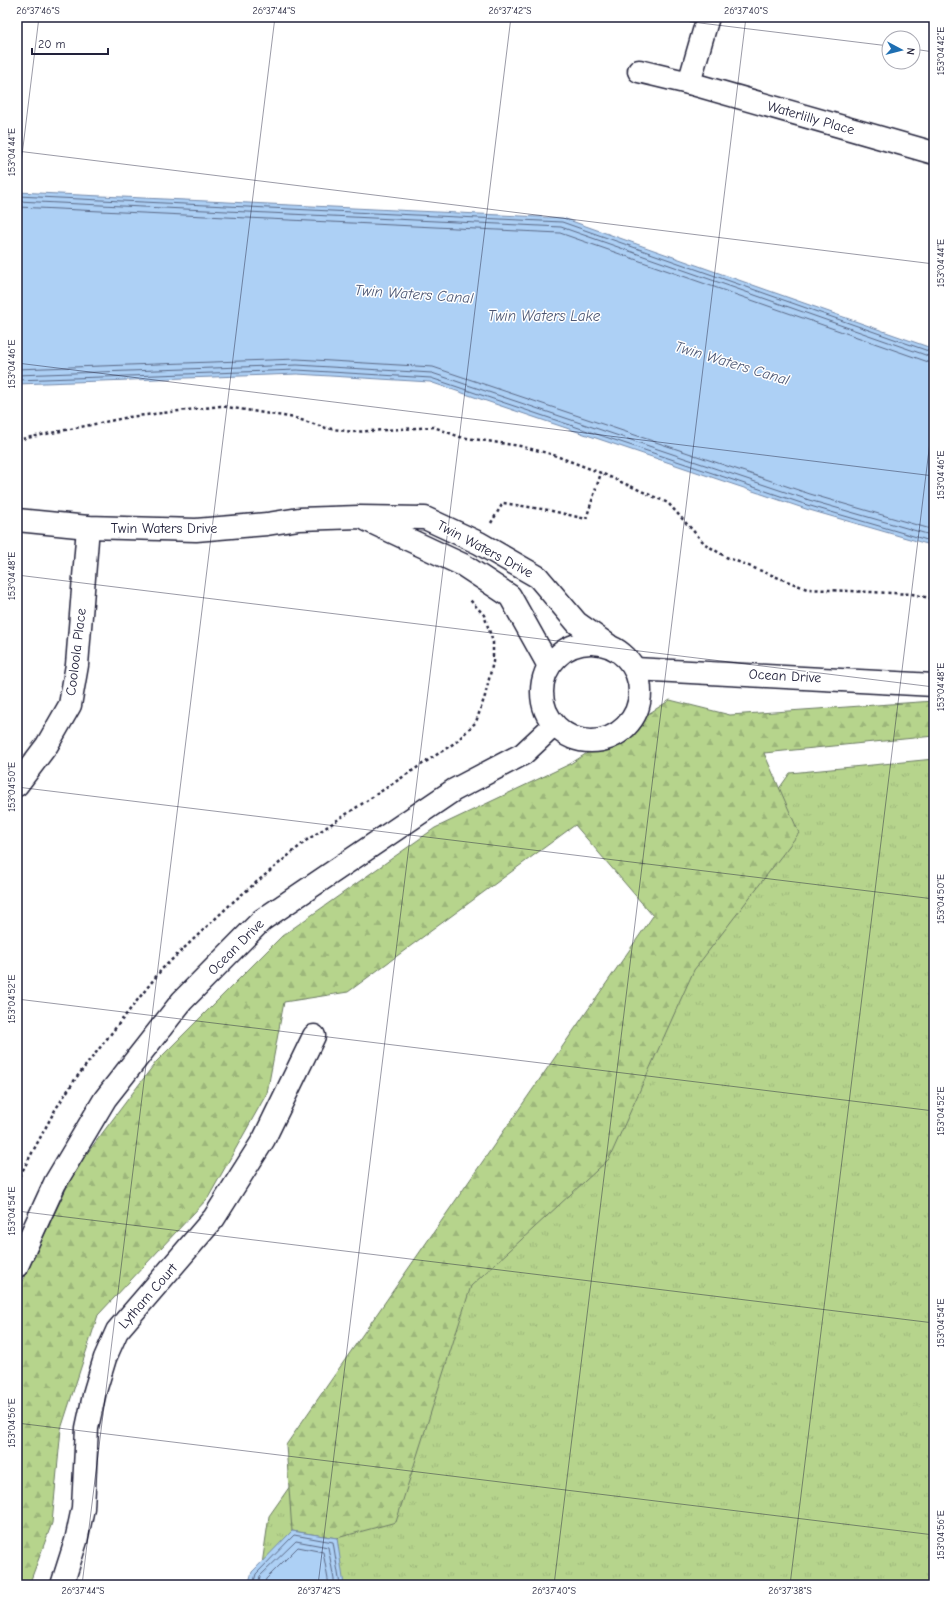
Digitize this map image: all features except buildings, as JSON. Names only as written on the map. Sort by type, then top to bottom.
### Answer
[{"type":"street","points":[[689,82],[708,17]]},
{"type":"street","name":"Waterlilly Place","points":[[639,71],[689,82],[934,153]]},
{"type":"street","name":"Twin Waters Drive","points":[[359,517],[463,565],[510,596],[549,666]]},
{"type":"street","name":"Twin Waters Drive","points":[[17,520],[88,527],[196,530],[267,524],[299,519],[359,517],[425,518],[479,543],[538,577],[577,623],[608,645]]},
{"type":"street","name":"Cooloola Place","points":[[17,786],[47,745],[70,705],[77,665],[88,527]]},
{"type":"street","points":[[591,642],[608,645],[619,651],[628,659],[635,670],[640,684],[639,700],[635,715],[625,727],[612,736],[597,741],[581,740],[567,735],[554,725],[546,712],[542,697],[543,681],[549,666],[560,653],[574,645],[591,642]]},
{"type":"street","name":"Ocean Drive","points":[[635,670],[934,685]]},
{"type":"street","name":"Ocean Drive","points":[[17,1266],[55,1183],[105,1100],[182,1001],[262,920],[454,790],[523,754],[554,725]]},
{"type":"street","name":"Lytham Court","points":[[62,1585],[76,1541],[84,1508],[87,1428],[94,1391],[104,1358],[117,1331],[214,1218],[264,1138],[314,1036]]},
{"type":"path","points":[[17,440],[129,417],[220,406],[295,418],[326,428],[353,432],[434,427],[460,437],[520,446],[551,454],[601,473],[668,503],[705,544],[726,557],[807,589],[912,594],[934,599]]},
{"type":"path","points":[[479,543],[503,503],[548,510],[586,519],[601,473]]},
{"type":"path","points":[[17,1181],[55,1110],[76,1078],[162,969],[234,901],[307,840],[456,742],[476,722],[490,680],[493,662],[493,642],[484,616],[468,599]]},
{"type":"green space","points":[[670,700],[730,715],[934,701],[934,736],[764,753],[799,833],[694,970],[609,1159],[471,1286],[396,1522],[337,1538],[292,1531],[286,1445],[653,916],[575,825],[348,992],[284,1002],[267,1093],[208,1198],[98,1315],[61,1429],[52,1523],[29,1585],[17,1585],[17,1292],[76,1168],[156,1062],[282,936],[435,828],[570,764]]},
{"type":"green space","points":[[934,759],[934,1585],[259,1585],[269,1516],[790,773]]},
{"type":"water","name":"Twin Waters Lake","points":[[17,192],[563,218],[934,349],[934,546],[806,509],[430,382],[297,374],[17,384]]},
{"type":"water","points":[[292,1531],[337,1538],[344,1585],[248,1585],[252,1572]]},
{"type":"water label","name":"Twin Waters Canal","points":[[414,294]]},
{"type":"water label","name":"Twin Waters Canal","points":[[732,363]]}]
